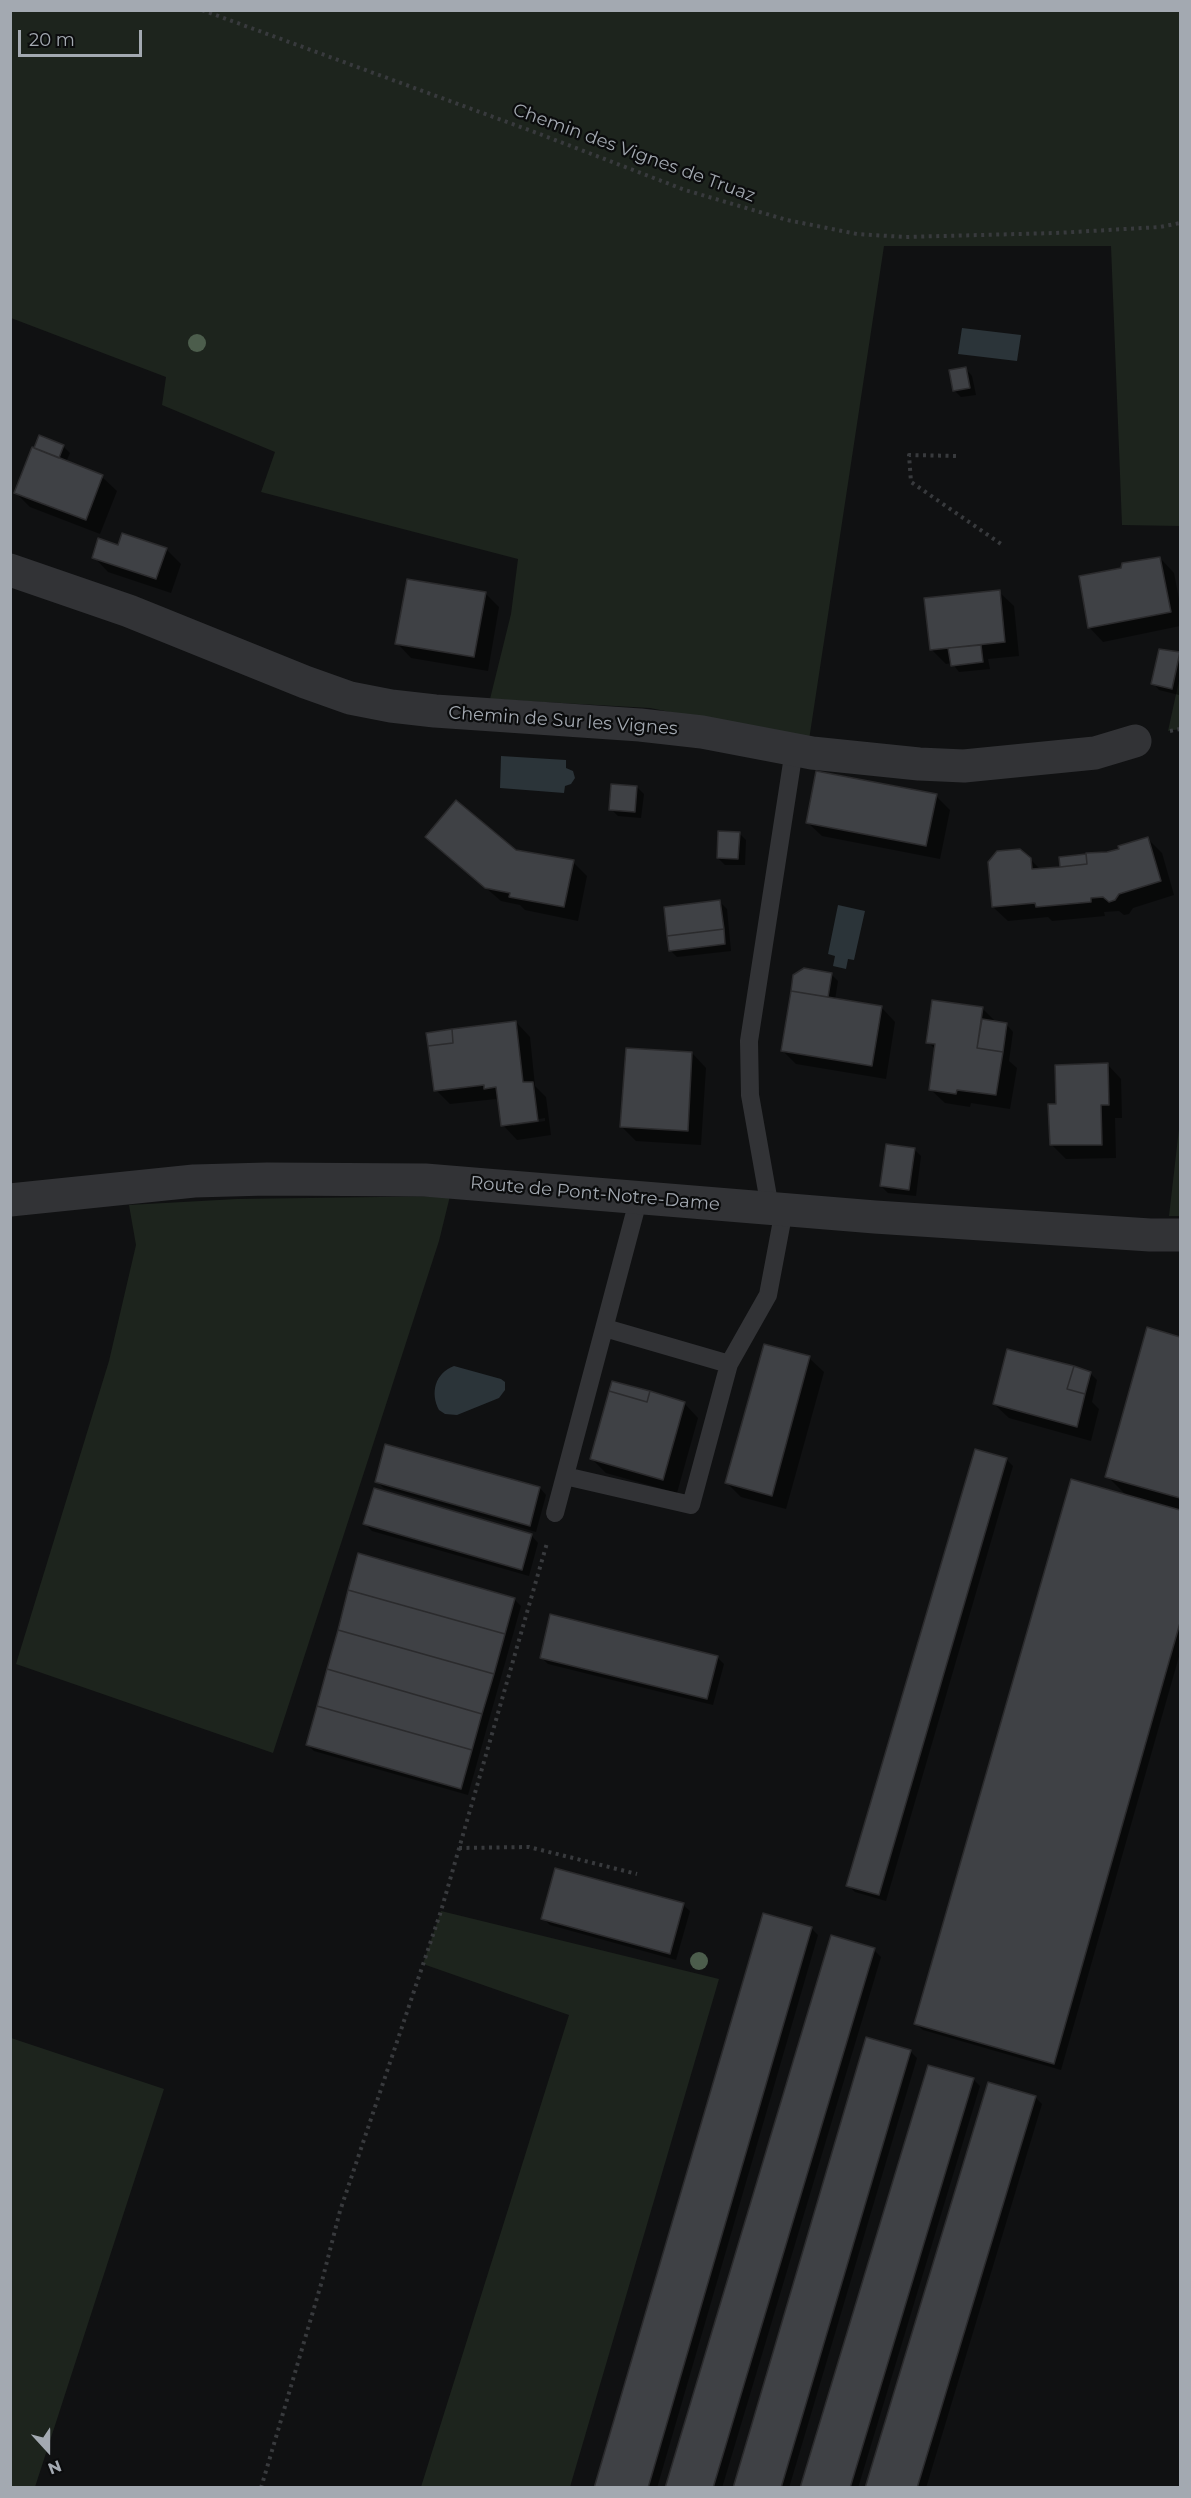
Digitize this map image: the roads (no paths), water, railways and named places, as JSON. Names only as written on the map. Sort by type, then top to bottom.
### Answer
[{"type":"street","name":"Chemin de Sur les Vignes","points":[[10,570],[129,611],[350,698],[391,706],[640,725],[702,732],[794,750],[919,764],[964,766],[1095,753],[1135,741]]},
{"type":"street","name":"Route de Pont-Notre-Dame","points":[[10,1200],[194,1181],[425,1180],[777,1209],[1139,1235],[1180,1235]]},
{"type":"lane","points":[[565,1476],[691,1505],[729,1364],[768,1295],[777,1209],[750,1095],[748,1041],[794,750]]},
{"type":"lane","points":[[555,1513],[639,1197]]},
{"type":"lane","points":[[604,1328],[729,1364]]}]
